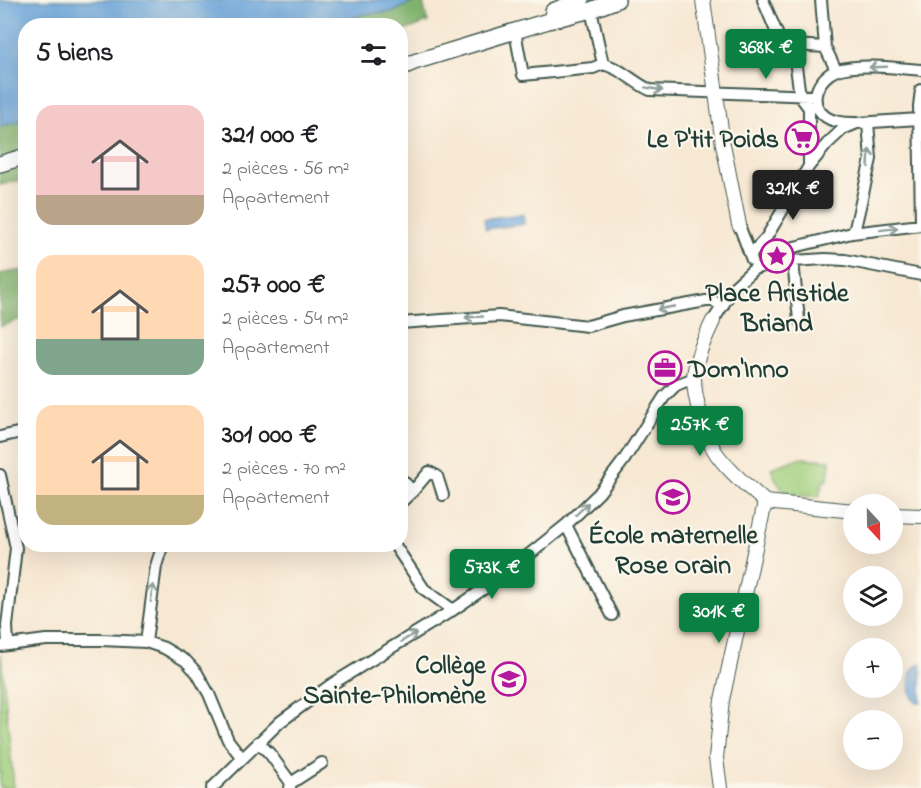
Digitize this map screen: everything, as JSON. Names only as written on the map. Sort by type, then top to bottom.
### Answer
[{"type":"main road","points":[[408,55],[557,10],[617,0]]},
{"type":"main road","points":[[408,65],[515,31],[586,5]]},
{"type":"main road","points":[[0,164],[18,158]]},
{"type":"street","points":[[703,0],[732,193],[739,225],[751,254],[754,269]]},
{"type":"street","points":[[763,0],[781,43],[825,47]]},
{"type":"street","points":[[821,0],[825,47],[836,70]]},
{"type":"street","points":[[586,5],[603,64]]},
{"type":"street","points":[[515,31],[523,75],[593,68],[603,64],[615,67],[650,90],[815,96]]},
{"type":"street","points":[[793,45],[800,96],[809,108],[809,166]]},
{"type":"street","points":[[919,119],[842,122],[826,117],[819,108],[815,96],[819,82],[836,70],[888,67],[921,70]]},
{"type":"street","points":[[777,262],[786,249],[852,233],[921,223],[920,99]]},
{"type":"street","points":[[751,254],[766,237],[809,166],[827,144],[843,129],[862,123]]},
{"type":"street","points":[[852,233],[871,159],[862,123]]},
{"type":"street","points":[[843,510],[765,502],[716,454],[707,437],[694,378],[704,341],[713,321],[734,287],[754,269],[777,262],[845,260],[921,275]]},
{"type":"street","points":[[793,261],[799,320]]},
{"type":"street","points":[[408,322],[499,316],[588,326],[623,316],[706,301],[713,301],[723,306]]},
{"type":"street","points":[[212,788],[280,722],[332,684],[453,610],[501,577],[566,525],[599,493],[624,460],[664,397],[676,385],[694,378]]},
{"type":"street","points":[[0,437],[18,433]]},
{"type":"street","points":[[408,496],[429,472],[436,476],[443,495]]},
{"type":"street","points":[[0,475],[16,548],[4,645],[46,640],[146,642],[175,653],[197,673],[209,694],[228,740],[242,758]]},
{"type":"street","points":[[408,486],[413,491]]},
{"type":"street","points":[[720,788],[717,736],[722,700],[765,502]]},
{"type":"street","points":[[903,515],[921,516]]},
{"type":"street","points":[[566,525],[612,615]]},
{"type":"street","points":[[146,642],[156,566],[160,552]]},
{"type":"street","points":[[399,552],[424,589],[453,610]]},
{"type":"street","points":[[258,742],[270,754],[291,785],[322,763]]},
{"type":"green space","points":[[417,0],[422,0],[428,22],[408,29],[408,18],[353,18],[365,14],[393,12]]},
{"type":"green space","points":[[18,121],[18,181],[0,185],[0,127]]},
{"type":"green space","points":[[18,271],[18,320],[0,327],[0,274]]},
{"type":"green space","points":[[800,458],[830,460],[828,480],[823,481],[819,497],[788,493],[783,490],[775,478],[771,468]]},
{"type":"green space","points":[[1,655],[14,788],[0,788]]},
{"type":"water","points":[[0,0],[417,0],[393,12],[365,14],[352,18],[18,18],[18,121],[0,127]]},
{"type":"water","points":[[523,214],[524,224],[486,229],[484,219]]},
{"type":"water","points":[[921,663],[921,702],[915,702],[910,691],[909,680],[913,670]]},
{"type":"place","name":"Le P'tit Poids","points":[[802,138]]},
{"type":"place","name":"Place Aristide Briand","points":[[777,256]]},
{"type":"place","name":"Dom'Inno","points":[[665,368]]},
{"type":"place","name":"École maternelle Rose Orain","points":[[673,497]]},
{"type":"place","name":"Collège Sainte-Philomène","points":[[509,679]]}]
